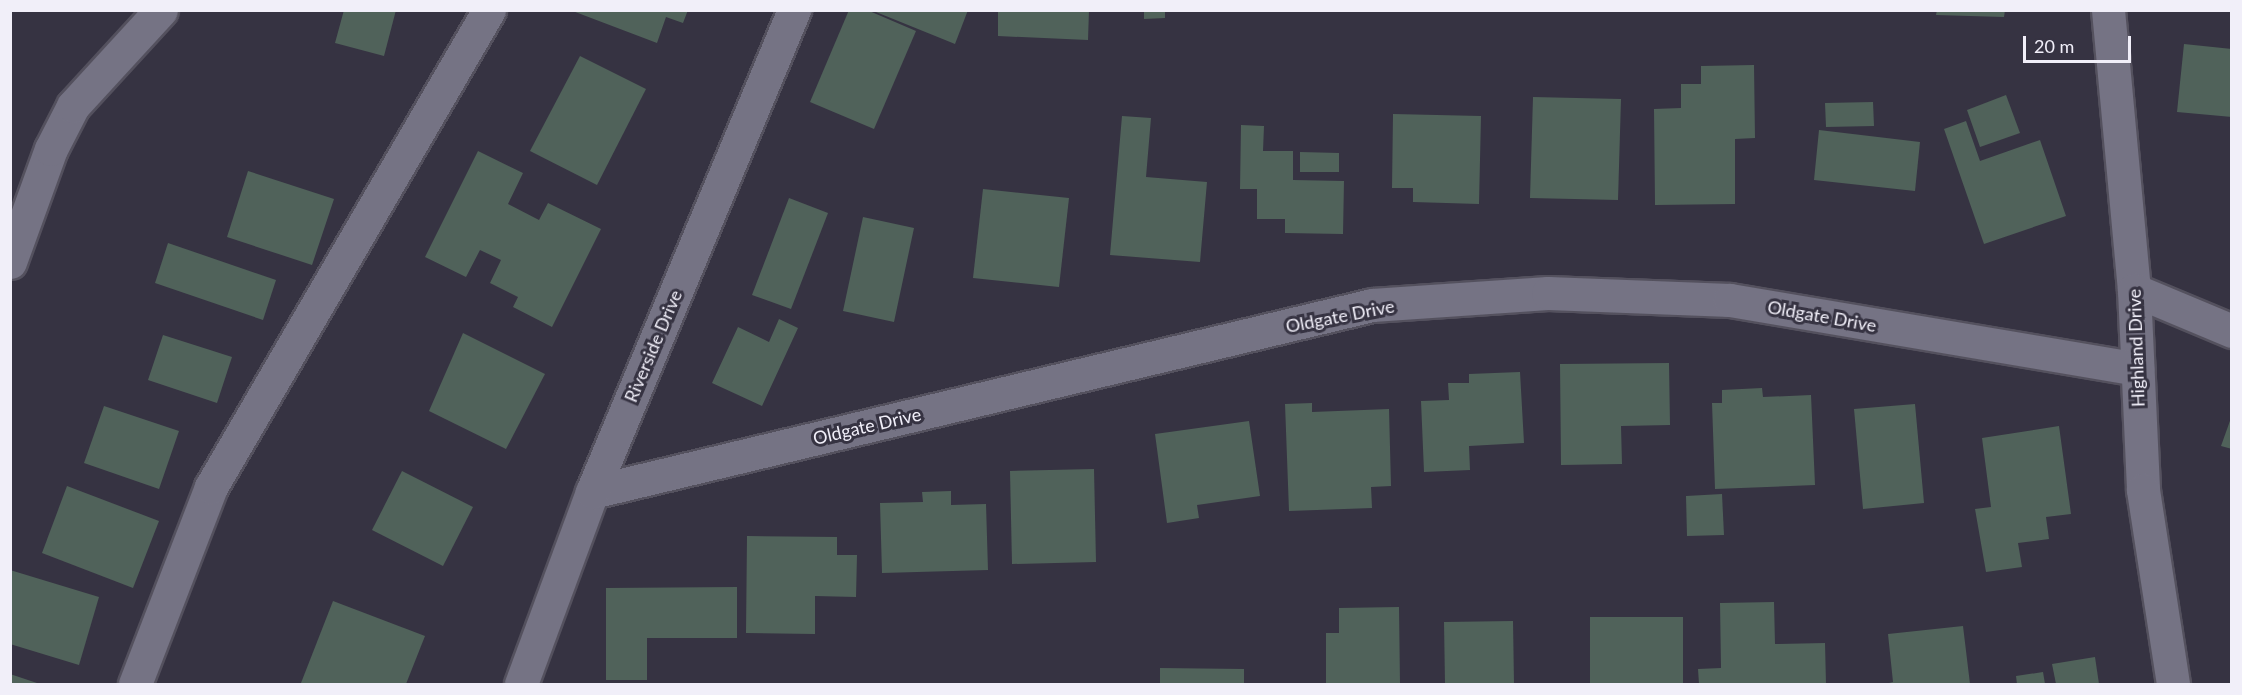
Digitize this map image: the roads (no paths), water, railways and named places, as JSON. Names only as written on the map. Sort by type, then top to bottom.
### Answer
[{"type":"street","points":[[10,262],[51,149],[73,106],[161,10]]},
{"type":"street","points":[[135,684],[211,487],[489,10]]},
{"type":"street","name":"Riverside Drive","points":[[521,684],[592,492],[794,10]]},
{"type":"street","name":"Highland Drive","points":[[2108,10],[2134,290],[2143,490],[2172,684]]},
{"type":"street","points":[[2134,290],[2232,331]]},
{"type":"street","name":"Oldgate Drive","points":[[592,492],[1372,305],[1548,293],[1730,300],[2137,369]]}]
